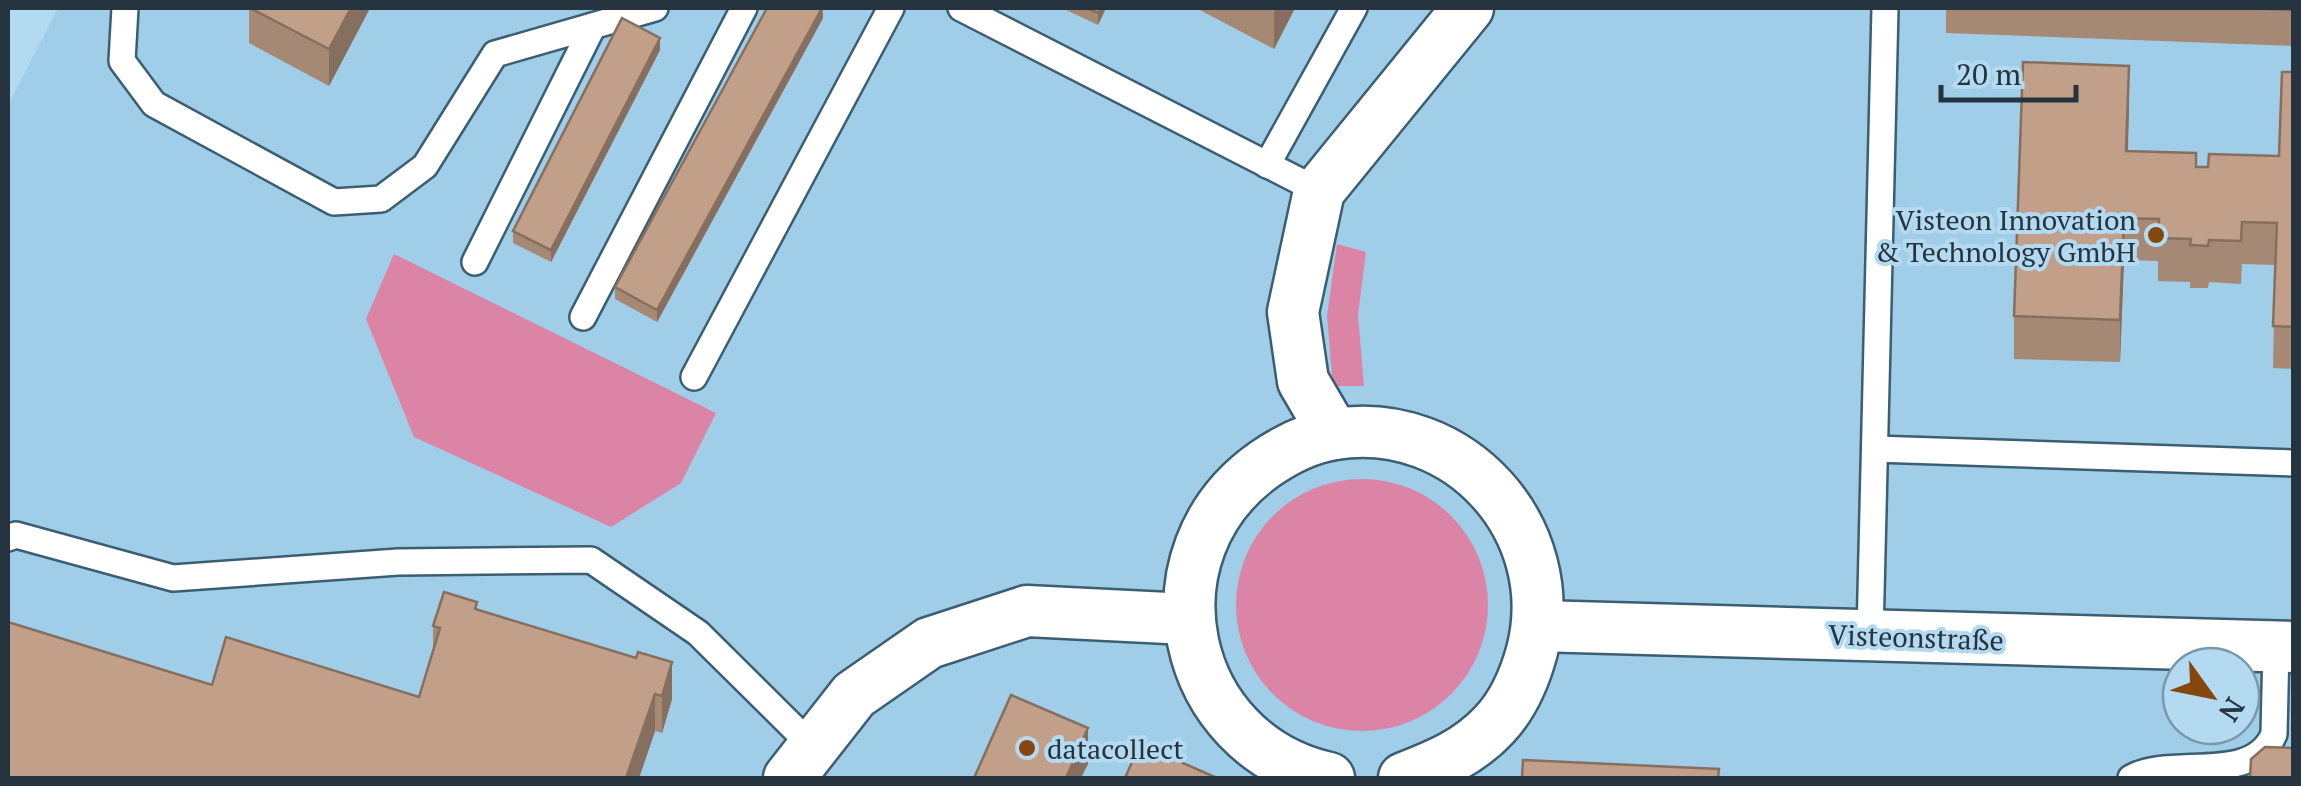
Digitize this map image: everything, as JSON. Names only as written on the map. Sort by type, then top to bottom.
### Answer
[{"type":"street","points":[[1334,434],[1304,381],[1294,312],[1318,191],[1468,8]]},
{"type":"street","points":[[1329,778],[1301,772],[1258,748],[1222,712],[1198,668],[1188,618],[1193,568],[1212,520],[1243,479],[1286,450],[1334,434],[1388,433],[1440,448],[1484,479],[1517,522],[1536,572],[1538,626],[1525,678],[1495,724],[1454,758],[1404,778]]},
{"type":"street","points":[[801,763],[854,696],[929,643],[1027,612],[1188,618]]},
{"type":"street","name":"Visteonstraße","points":[[1538,626],[2285,647]]},
{"type":"lane","points":[[125,8],[122,61],[154,104],[334,202],[380,198],[425,166],[495,54],[656,8]]},
{"type":"lane","points":[[583,317],[744,8]]},
{"type":"lane","points":[[694,377],[891,8]]},
{"type":"lane","points":[[960,8],[1318,191]]},
{"type":"lane","points":[[1267,164],[1354,8]]},
{"type":"lane","points":[[1870,636],[1885,8]]},
{"type":"lane","points":[[475,262],[593,26]]},
{"type":"lane","points":[[1875,448],[2294,463]]},
{"type":"lane","points":[[8,538],[16,536],[173,578],[398,562],[591,560],[698,634],[801,763]]},
{"type":"lane","points":[[2131,778],[2148,771],[2230,775],[2270,747],[2285,647]]},
{"type":"shaded area","points":[[58,8],[2293,8],[2293,778],[8,778],[8,105]]},
{"type":"shaded area","points":[[1337,244],[1366,252],[1358,315],[1364,386],[1333,386],[1327,316]]},
{"type":"shaded area","points":[[394,254],[716,413],[681,483],[611,527],[414,437],[366,319]]},
{"type":"shaded area","points":[[1362,479],[1410,489],[1451,516],[1478,557],[1488,605],[1478,653],[1451,694],[1410,721],[1362,731],[1314,721],[1273,694],[1246,653],[1236,605],[1246,557],[1273,516],[1314,489]]},
{"type":"building","points":[[250,8],[351,8],[329,49]]},
{"type":"building","points":[[767,8],[822,8],[657,310],[615,287]]},
{"type":"building","points":[[622,18],[660,38],[551,250],[513,231]]},
{"type":"building","name":"Visteon Innovation & Technology GmbH","points":[[2023,62],[2129,66],[2126,151],[2196,153],[2196,167],[2208,167],[2209,154],[2279,156],[2282,72],[2294,72],[2294,327],[2273,326],[2277,223],[2242,222],[2241,241],[2209,240],[2208,246],[2190,245],[2191,239],[2158,238],[2159,219],[2124,218],[2120,320],[2014,316]]},
{"type":"building","points":[[444,592],[477,602],[475,609],[636,658],[638,652],[672,662],[662,696],[655,694],[626,778],[8,778],[8,622],[212,685],[226,637],[419,697],[440,628],[433,626]]},
{"type":"building","points":[[1011,695],[1088,728],[1066,778],[974,778]]},
{"type":"building","points":[[1140,744],[1217,778],[1125,778]]},
{"type":"building","points":[[2265,747],[2294,748],[2294,778],[2250,778],[2251,759]]},
{"type":"building","points":[[1523,760],[1719,769],[1718,778],[1522,778]]},
{"type":"place","name":"Visteon Innovation & Technology GmbH","points":[[2156,235]]},
{"type":"place","name":"datacollect","points":[[1027,748]]}]
